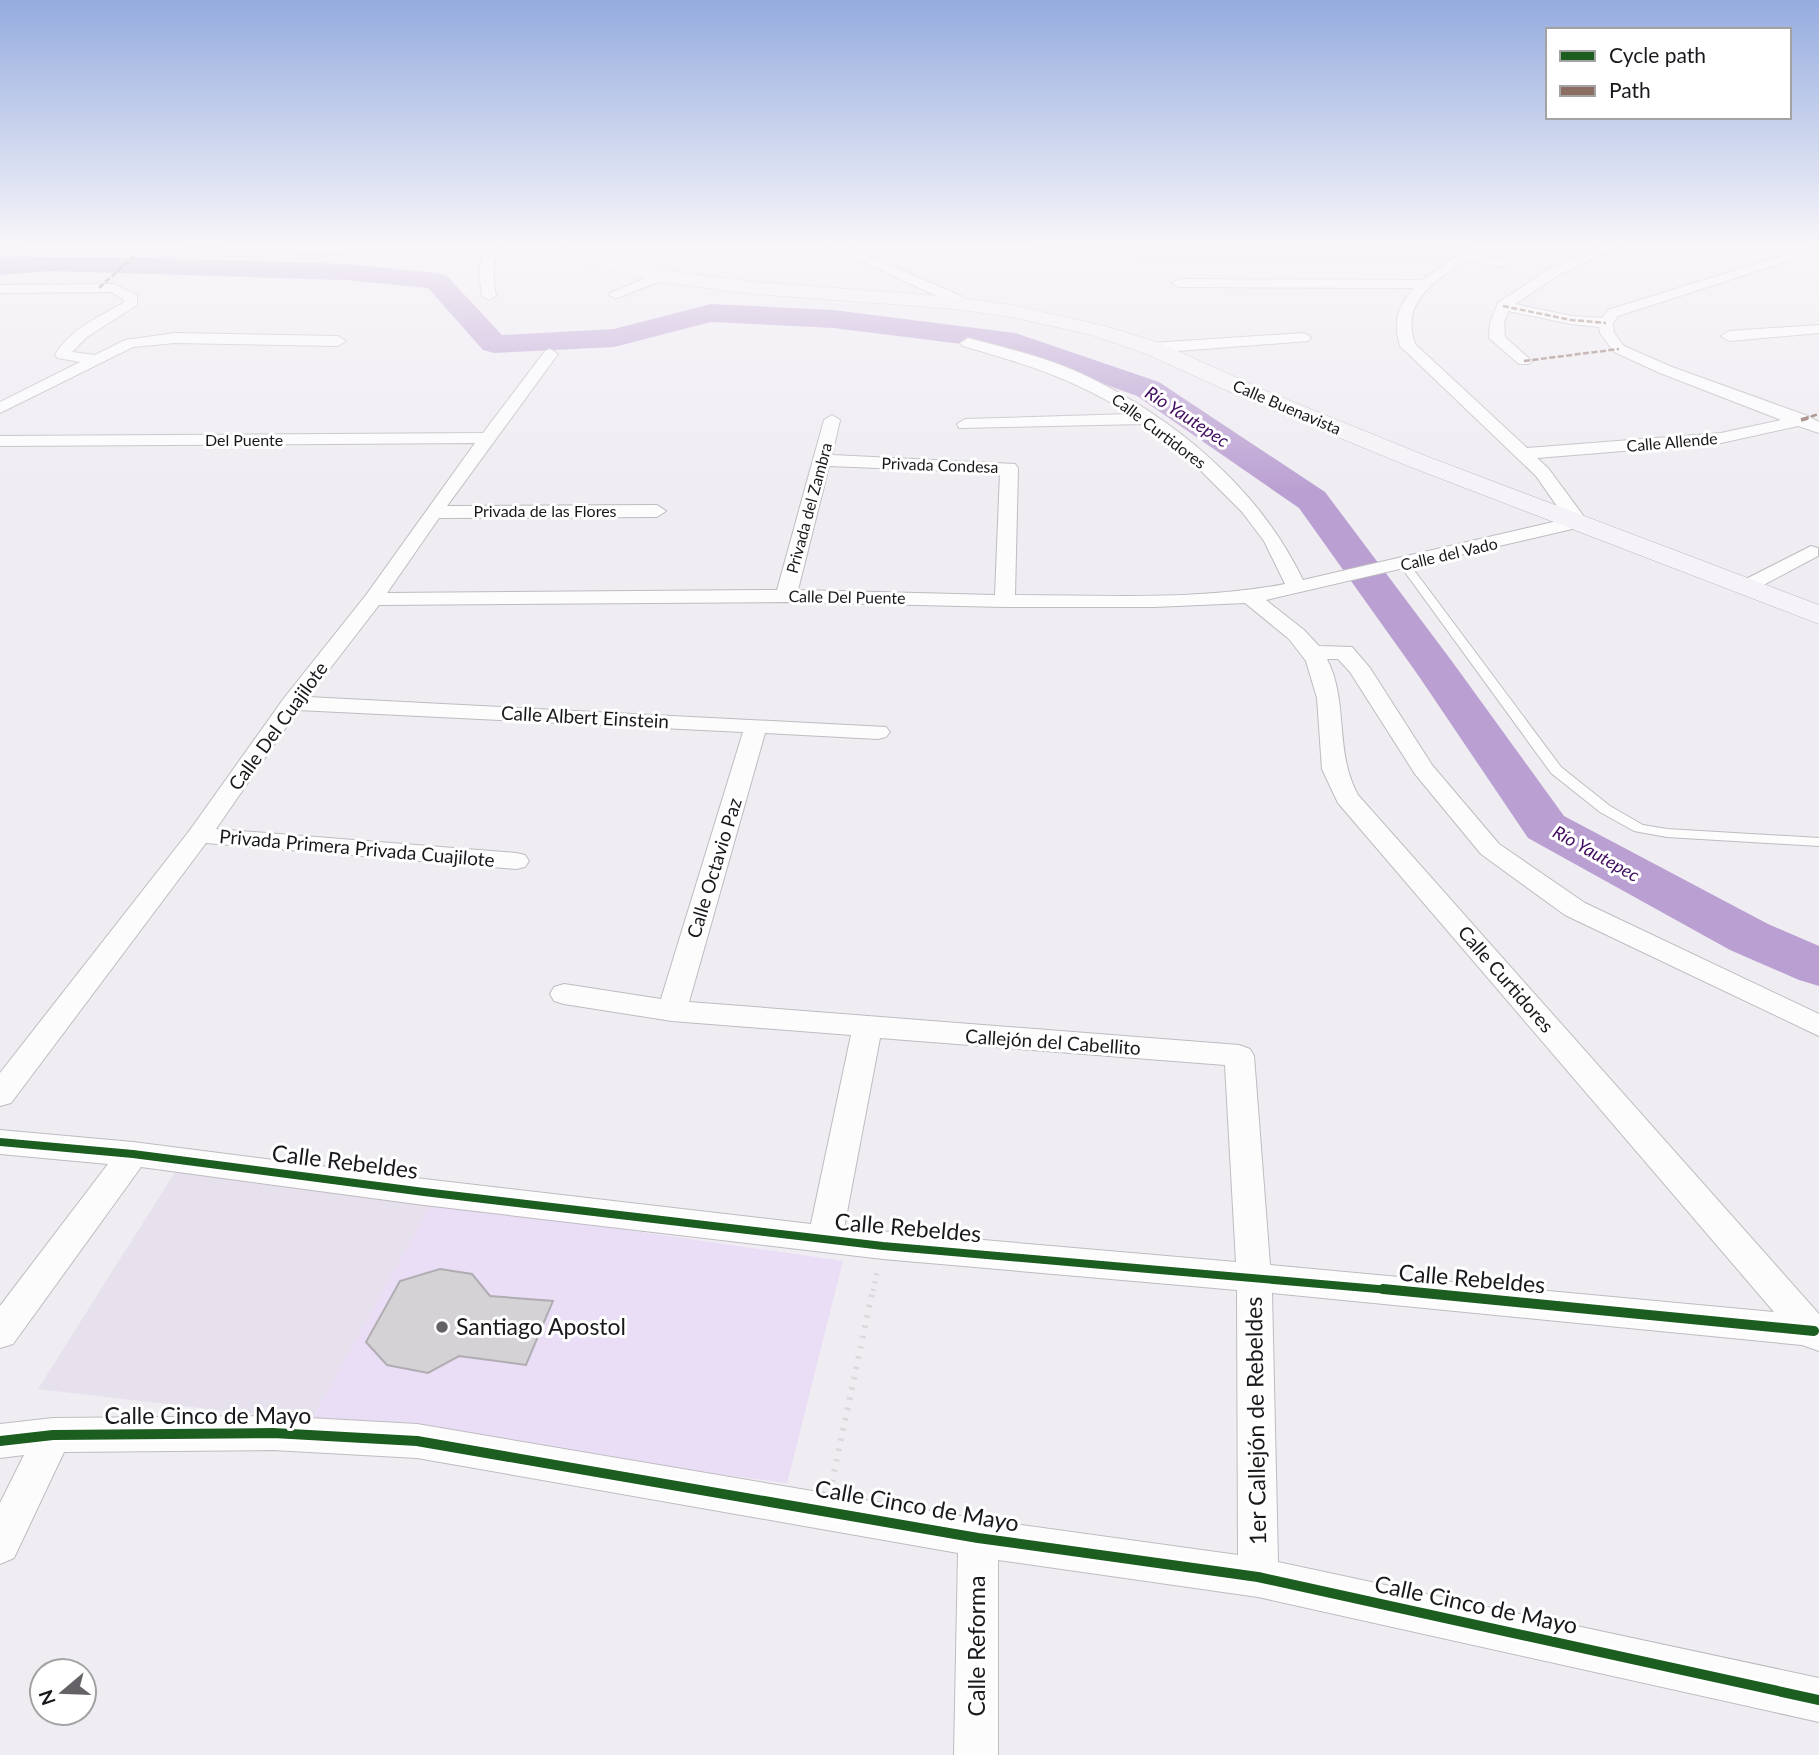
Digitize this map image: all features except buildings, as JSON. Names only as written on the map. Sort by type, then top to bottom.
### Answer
[{"type":"main road","name":"Calle Buenavista","points":[[1092,326],[1158,347],[1256,395],[1477,484],[1819,615]]},
{"type":"street","points":[[97,326],[74,340],[65,348],[63,355],[99,360]]},
{"type":"street","points":[[1402,326],[1408,346],[1542,472],[1578,522]]},
{"type":"street","points":[[1497,326],[1497,338],[1524,361]]},
{"type":"street","points":[[1606,326],[1607,333],[1619,349],[1666,370],[1819,428]]},
{"type":"street","points":[[1729,336],[1819,329]]},
{"type":"street","points":[[1158,347],[1303,338]]},
{"type":"street","points":[[0,408],[130,343],[151,339],[338,341]]},
{"type":"street","name":"Calle Curtidores","points":[[968,344],[1042,364],[1109,393],[1146,419],[1219,477],[1271,537],[1297,587]]},
{"type":"street","name":"Calle Del Cuajilote","points":[[0,1095],[199,835],[292,703],[373,599],[433,512],[551,354]]},
{"type":"street","name":"Calle Allende","points":[[1522,454],[1721,438],[1819,414]]},
{"type":"street","points":[[965,424],[1146,419]]},
{"type":"street","name":"Privada del Zambra","points":[[786,596],[832,420]]},
{"type":"street","name":"Del Puente","points":[[0,441],[488,438]]},
{"type":"street","name":"Privada Condesa","points":[[821,460],[1009,468],[1004,601]]},
{"type":"street","name":"Privada de las Flores","points":[[433,512],[657,511]]},
{"type":"street","name":"Calle del Vado","points":[[1321,583],[1578,522]]},
{"type":"street","points":[[1745,587],[1811,552]]},
{"type":"street","name":"Calle Del Puente","points":[[373,599],[786,596],[1154,601],[1249,597],[1321,583]]},
{"type":"street","name":"Calle Curtidores","points":[[1249,597],[1290,625],[1315,653],[1329,703],[1332,772],[1347,798],[1816,1336]]},
{"type":"street","points":[[1315,653],[1344,652],[1359,668],[1423,769],[1490,849],[1574,909],[1819,1026]]},
{"type":"street","name":"Calle Albert Einstein","points":[[292,703],[878,732]]},
{"type":"street","name":"Calle Octavio Paz","points":[[672,1011],[756,726]]},
{"type":"street","name":"Privada Primera Privada Cuajilote","points":[[199,835],[516,861]]},
{"type":"street","name":"Callejón del Cabellito","points":[[564,994],[672,1011],[1238,1056]]},
{"type":"street","points":[[825,1239],[867,1028]]},
{"type":"street","name":"1er Callejón de Rebeldes","points":[[1238,1056],[1254,1277],[1258,1577]]},
{"type":"street","name":"Calle Rebeldes","points":[[0,1142],[133,1154],[883,1246],[1254,1277],[1816,1336]]},
{"type":"street","points":[[0,1333],[133,1154]]},
{"type":"street","name":"Calle Cinco de Mayo","points":[[0,1441],[53,1435],[273,1433],[417,1441],[978,1538],[1258,1577],[1819,1699]]},
{"type":"street","points":[[0,1545],[53,1435]]},
{"type":"street","name":"Calle Reforma","points":[[976,1755],[978,1538]]},
{"type":"lane","points":[[1404,564],[1556,770],[1605,809],[1639,828],[1667,833],[1819,842]]},
{"type":"path","points":[[826,1510],[883,1246]]},
{"type":"shaded area","points":[[175,1172],[432,1202],[311,1421],[38,1389]]},
{"type":"shaded area","points":[[432,1202],[843,1261],[787,1483],[311,1421]]},
{"type":"waterway","name":"Río Yautepec","points":[[477,326],[494,344],[614,338],[661,326]]},
{"type":"waterway","name":"Río Yautepec","points":[[888,326],[1015,342],[1148,389],[1312,500],[1436,669],[1546,827],[1749,937],[1819,967]]},
{"type":"marked path","points":[[1524,361],[1619,349]]},
{"type":"marked path","points":[[1801,420],[1819,414]]},
{"type":"cycle path","points":[[0,1142],[133,1154],[424,1192],[883,1246],[1254,1277],[1814,1331]]},
{"type":"cycle path","points":[[0,1441],[53,1435],[273,1433],[417,1441],[978,1538],[1258,1577],[1819,1700]]},
{"type":"place","name":"Santiago Apostol","points":[[442,1327]]}]
